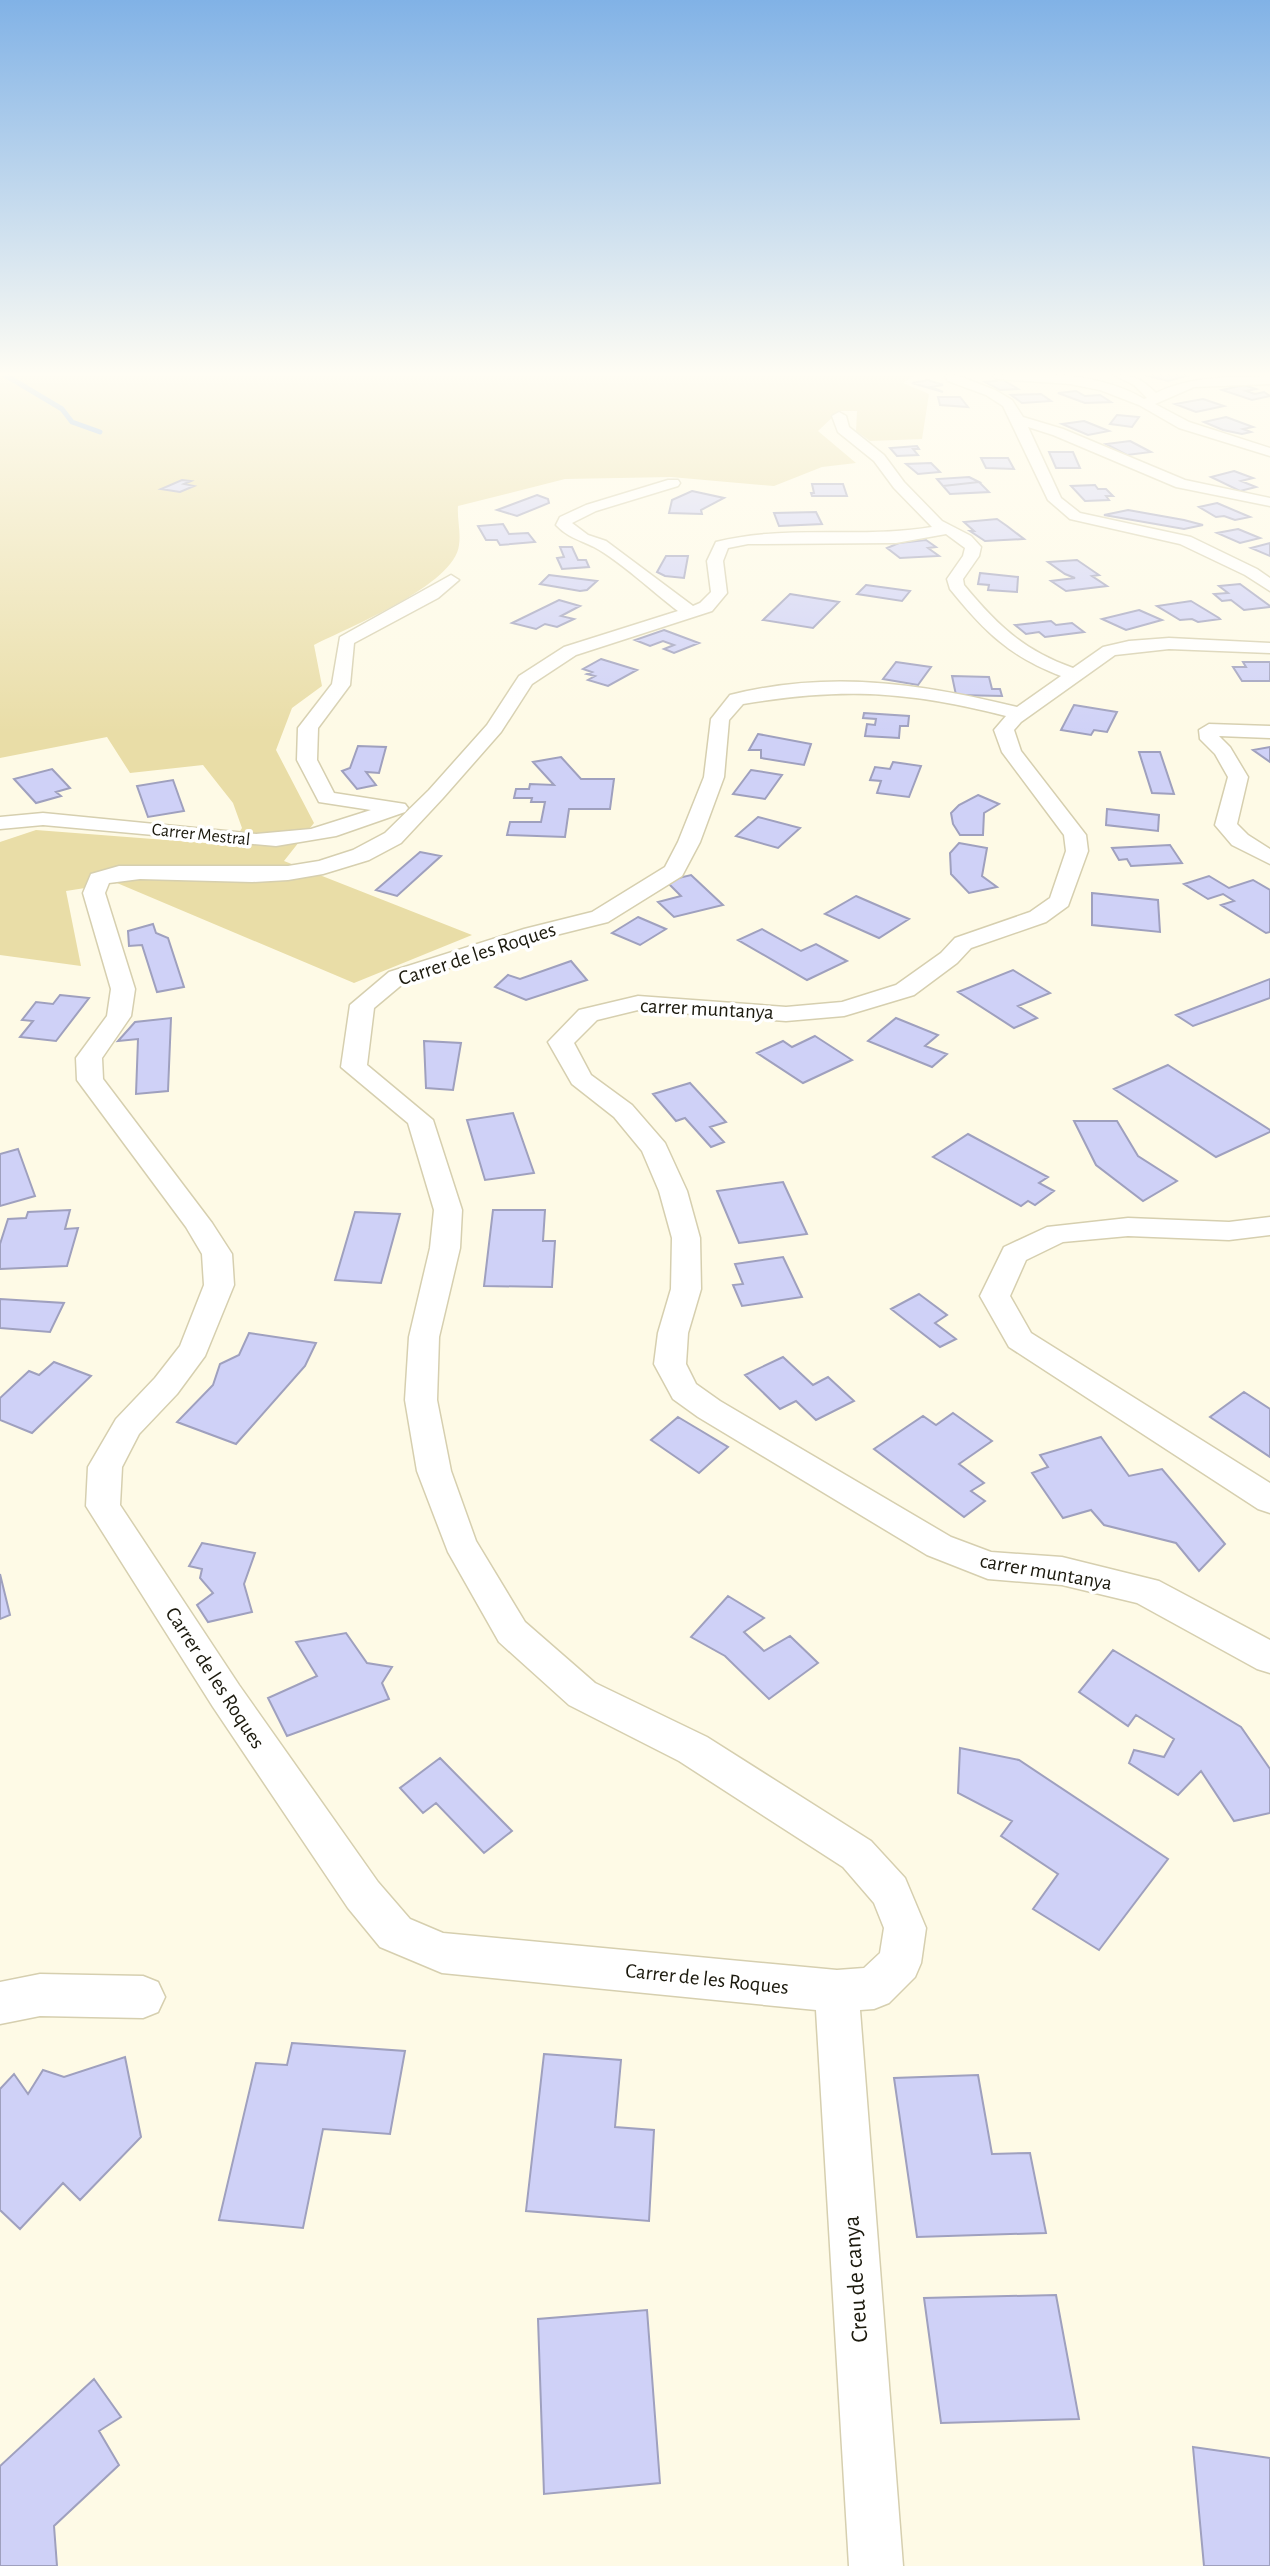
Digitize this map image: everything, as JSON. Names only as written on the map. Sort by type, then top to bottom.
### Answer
[{"type":"street","points":[[634,495],[591,508],[565,520],[564,525],[583,538],[600,544],[690,612]]},
{"type":"street","points":[[909,495],[945,530],[966,539],[973,547],[971,556],[955,579],[956,586],[996,635],[1023,654],[1075,675]]},
{"type":"street","points":[[1053,495],[1055,500],[1075,516],[1185,540],[1251,572],[1270,586]]},
{"type":"street","points":[[1234,495],[1270,502]]},
{"type":"street","name":"Carrer de les Roques","points":[[945,530],[896,538],[748,539],[722,545],[715,561],[719,593],[706,607],[570,651],[525,680],[494,729],[436,794],[393,838],[360,855],[323,867],[288,873],[252,875],[140,872],[119,873],[99,880],[94,893],[123,989],[119,1016],[89,1058],[90,1080],[198,1223],[217,1254],[219,1285],[194,1349],[166,1386],[127,1427],[105,1467],[103,1506],[226,1696],[363,1895],[395,1933],[442,1953],[837,1991],[874,1988],[900,1963],[905,1928],[890,1891],[857,1854],[693,1749],[582,1693],[512,1632],[460,1543],[433,1471],[421,1400],[424,1337],[445,1248],[448,1210],[442,1182],[420,1120],[354,1067],[362,1005],[397,977],[532,934],[600,916],[674,871],[689,842],[714,777],[720,719],[737,699],[809,687],[863,685],[961,699],[1018,713]]},
{"type":"street","name":"Carrer Mestral","points":[[398,808],[326,798],[307,760],[308,728],[341,685],[346,641],[432,594],[451,580]]},
{"type":"street","points":[[1215,647],[1270,636]]},
{"type":"street","points":[[1018,713],[1109,652],[1125,646],[1147,644],[1270,648]]},
{"type":"street","name":"carrer muntanya","points":[[1018,713],[1004,730],[1013,752],[1075,835],[1077,851],[1060,901],[1038,917],[963,943],[949,958],[905,990],[844,1009],[786,1014],[638,1003],[587,1015],[561,1042],[581,1079],[623,1111],[655,1149],[673,1191],[686,1238],[686,1290],[673,1333],[670,1364],[684,1391],[709,1409],[939,1546],[988,1565],[1062,1571],[1146,1591],[1270,1658]]},
{"type":"street","points":[[1270,732],[1209,730],[1210,739],[1223,751],[1238,777],[1226,825],[1240,841],[1270,858]]},
{"type":"street","name":"Carrer Mestral","points":[[0,823],[43,819],[290,841],[328,834],[436,794]]},
{"type":"street","points":[[1270,1226],[1229,1231],[1128,1227],[1057,1233],[1014,1254],[995,1296],[1020,1340],[1270,1500]]},
{"type":"street","name":"Creu de canya","points":[[837,1991],[876,2566]]},
{"type":"street","points":[[0,2003],[40,1995],[143,1997]]},
{"type":"shaded area","points":[[0,495],[503,495],[458,506],[459,545],[453,560],[440,575],[398,603],[314,645],[322,686],[292,708],[276,750],[314,823],[284,861],[472,935],[354,983],[117,883],[66,891],[81,966],[0,955],[0,842],[36,830],[231,845],[242,828],[233,803],[203,765],[130,773],[107,737],[0,758]]},
{"type":"building","points":[[537,495],[548,499],[549,503],[517,516],[497,510]]},
{"type":"building","points":[[684,495],[724,498],[701,510],[702,514],[669,513],[672,500]]},
{"type":"building","points":[[812,495],[847,496],[812,496]]},
{"type":"building","points":[[1079,495],[1113,496],[1106,496],[1109,500],[1085,501]]},
{"type":"building","points":[[1217,503],[1250,517],[1235,520],[1224,516],[1216,517],[1199,507]]},
{"type":"building","points":[[1128,510],[1203,525],[1184,529],[1104,515]]},
{"type":"building","points":[[816,512],[822,524],[779,526],[774,513]]},
{"type":"building","points":[[997,519],[1024,539],[985,541],[970,531],[974,531],[964,522]]},
{"type":"building","points":[[503,524],[509,534],[528,533],[535,542],[500,545],[497,540],[486,540],[478,526]]},
{"type":"building","points":[[1238,529],[1260,538],[1240,543],[1217,533]]},
{"type":"building","points":[[926,540],[936,547],[928,548],[939,556],[900,558],[887,548],[899,543]]},
{"type":"building","points":[[1270,543],[1270,556],[1251,548]]},
{"type":"building","points":[[560,547],[572,547],[578,560],[586,560],[589,567],[562,569],[557,558],[564,557]]},
{"type":"building","points":[[666,556],[688,556],[684,578],[665,576],[657,572]]},
{"type":"building","points":[[1077,560],[1099,575],[1092,576],[1107,586],[1066,591],[1051,581],[1075,578],[1048,562]]},
{"type":"building","points":[[980,573],[1018,577],[1017,592],[988,590],[989,585],[978,584]]},
{"type":"building","points":[[549,575],[597,581],[587,590],[580,591],[540,584]]},
{"type":"building","points":[[1240,584],[1270,607],[1244,610],[1231,600],[1222,601],[1214,594],[1228,593],[1219,586]]},
{"type":"building","points":[[866,585],[910,591],[902,601],[857,594]]},
{"type":"building","points":[[790,594],[839,602],[813,628],[763,620]]},
{"type":"building","points":[[559,600],[580,606],[561,616],[574,619],[557,627],[545,624],[536,629],[512,623]]},
{"type":"building","points":[[1191,601],[1220,619],[1198,622],[1192,619],[1180,620],[1157,606]]},
{"type":"building","points":[[1139,610],[1162,620],[1126,630],[1102,619]]},
{"type":"building","points":[[1051,621],[1056,625],[1072,623],[1084,632],[1045,637],[1039,632],[1026,634],[1015,625]]},
{"type":"building","points":[[664,630],[699,643],[674,653],[664,649],[674,645],[663,641],[650,646],[635,640]]},
{"type":"building","points":[[601,659],[637,670],[608,686],[588,680],[595,676],[587,674],[592,672],[583,669]]},
{"type":"building","points":[[896,662],[931,667],[918,685],[883,679]]},
{"type":"building","points":[[1243,662],[1270,662],[1270,681],[1242,681],[1233,667],[1246,667]]},
{"type":"building","points":[[952,676],[989,677],[992,689],[1000,689],[1002,696],[956,695]]},
{"type":"building","points":[[1074,705],[1117,712],[1107,732],[1094,730],[1091,735],[1061,730]]},
{"type":"building","points":[[864,713],[909,716],[908,726],[900,726],[899,738],[865,736],[867,724],[875,725],[876,719],[863,718]]},
{"type":"building","points":[[758,734],[811,744],[804,765],[761,758],[761,750],[749,750]]},
{"type":"building","points":[[358,746],[386,747],[379,773],[366,772],[376,785],[357,789],[342,771],[350,768]]},
{"type":"building","points":[[1270,747],[1270,762],[1253,750]]},
{"type":"building","points":[[1139,752],[1160,752],[1174,794],[1152,793]]},
{"type":"building","points":[[561,757],[581,779],[614,779],[610,809],[569,809],[565,837],[507,835],[510,822],[541,822],[545,802],[531,802],[532,798],[514,798],[516,789],[529,789],[530,784],[554,785],[533,762]]},
{"type":"building","points":[[893,762],[921,766],[909,797],[877,793],[881,781],[870,780],[875,767],[890,769]]},
{"type":"building","points":[[52,769],[70,788],[56,792],[61,796],[36,803],[14,779]]},
{"type":"building","points":[[751,770],[782,775],[765,799],[733,794]]},
{"type":"building","points":[[173,780],[184,811],[148,817],[137,786]]},
{"type":"building","points":[[978,795],[999,804],[984,813],[983,835],[960,835],[953,824],[951,813],[959,805]]},
{"type":"building","points":[[1107,809],[1159,815],[1158,831],[1106,825]]},
{"type":"building","points":[[758,817],[800,828],[778,848],[736,836]]},
{"type":"building","points":[[959,843],[987,848],[982,876],[997,887],[969,893],[951,874],[950,853]]},
{"type":"building","points":[[1170,845],[1182,863],[1131,866],[1127,859],[1119,860],[1112,848]]},
{"type":"building","points":[[420,852],[441,856],[397,896],[376,890]]},
{"type":"building","points":[[691,875],[723,905],[674,917],[658,902],[681,896],[666,881]]},
{"type":"building","points":[[1209,876],[1229,888],[1253,880],[1270,890],[1270,932],[1266,933],[1221,905],[1234,901],[1223,894],[1208,899],[1184,884]]},
{"type":"building","points":[[1092,893],[1158,900],[1160,932],[1092,925]]},
{"type":"building","points":[[856,896],[909,919],[879,938],[825,914]]},
{"type":"building","points":[[638,917],[666,929],[640,945],[612,933]]},
{"type":"building","points":[[153,924],[156,933],[168,938],[184,987],[157,992],[142,945],[129,946],[128,931]]},
{"type":"building","points":[[762,929],[801,951],[816,944],[847,961],[807,980],[738,940]]},
{"type":"building","points":[[571,961],[587,980],[526,1000],[495,987],[508,975],[520,979]]},
{"type":"building","points":[[1013,970],[1050,993],[1018,1006],[1037,1018],[1014,1028],[958,992]]},
{"type":"building","points":[[1270,979],[1270,998],[1193,1026],[1176,1015]]},
{"type":"building","points":[[60,995],[89,998],[56,1041],[20,1037],[33,1021],[22,1020],[36,1002],[53,1004]]},
{"type":"building","points":[[171,1018],[168,1091],[136,1094],[138,1039],[118,1041],[135,1022]]},
{"type":"building","points":[[896,1018],[938,1035],[925,1046],[947,1054],[932,1067],[868,1041]]},
{"type":"building","points":[[815,1036],[852,1060],[803,1083],[757,1053],[783,1041],[792,1047]]},
{"type":"building","points":[[424,1041],[461,1043],[453,1090],[426,1088]]},
{"type":"building","points":[[1168,1065],[1270,1132],[1216,1157],[1114,1089]]},
{"type":"building","points":[[690,1083],[726,1122],[710,1127],[724,1142],[711,1147],[685,1118],[676,1121],[653,1094]]},
{"type":"building","points":[[513,1113],[534,1173],[485,1180],[467,1120]]},
{"type":"building","points":[[1074,1121],[1117,1121],[1138,1156],[1177,1181],[1143,1201],[1096,1165]]},
{"type":"building","points":[[968,1134],[1048,1177],[1039,1183],[1054,1191],[1035,1205],[1028,1201],[1021,1206],[933,1157]]},
{"type":"building","points":[[18,1149],[35,1196],[0,1206],[0,1154]]},
{"type":"building","points":[[783,1182],[807,1234],[739,1243],[717,1191]]},
{"type":"building","points":[[70,1210],[65,1229],[78,1228],[67,1266],[0,1269],[0,1244],[8,1219],[26,1218],[28,1212]]},
{"type":"building","points":[[493,1210],[545,1210],[543,1241],[555,1241],[552,1287],[484,1286]]},
{"type":"building","points":[[355,1212],[400,1214],[381,1283],[335,1280]]},
{"type":"building","points":[[783,1257],[802,1297],[742,1306],[733,1285],[743,1284],[735,1264]]},
{"type":"building","points":[[919,1294],[947,1315],[935,1323],[956,1339],[940,1347],[891,1309]]},
{"type":"building","points":[[0,1299],[64,1303],[50,1332],[0,1328]]},
{"type":"building","points":[[249,1333],[316,1343],[305,1366],[236,1444],[177,1422],[213,1385],[220,1364],[239,1355]]},
{"type":"building","points":[[783,1357],[813,1385],[828,1377],[854,1401],[816,1420],[796,1401],[780,1409],[745,1375]]},
{"type":"building","points":[[54,1362],[91,1376],[32,1433],[0,1420],[0,1398],[29,1371],[39,1375]]},
{"type":"building","points":[[1244,1392],[1270,1409],[1270,1457],[1210,1417]]},
{"type":"building","points":[[953,1413],[992,1441],[959,1464],[984,1483],[971,1491],[985,1501],[964,1517],[874,1449],[923,1416],[936,1425]]},
{"type":"building","points":[[678,1417],[728,1447],[699,1473],[651,1440]]},
{"type":"building","points":[[1101,1437],[1129,1476],[1162,1469],[1225,1544],[1199,1571],[1176,1543],[1104,1525],[1091,1510],[1063,1518],[1032,1473],[1048,1467],[1040,1455]]},
{"type":"building","points":[[202,1543],[255,1553],[244,1584],[252,1612],[208,1622],[197,1605],[213,1593],[200,1578],[202,1569],[189,1566]]},
{"type":"building","points":[[0,1574],[10,1615],[0,1619]]},
{"type":"building","points":[[728,1596],[764,1618],[744,1632],[764,1651],[790,1636],[818,1663],[769,1699],[725,1656],[691,1637]]},
{"type":"building","points":[[346,1633],[367,1663],[392,1667],[382,1683],[389,1699],[287,1736],[268,1698],[317,1676],[296,1642]]},
{"type":"building","points":[[1113,1650],[1241,1727],[1270,1769],[1270,1813],[1234,1821],[1201,1771],[1178,1795],[1129,1763],[1134,1750],[1164,1757],[1174,1739],[1136,1715],[1128,1726],[1079,1692]]},
{"type":"building","points":[[960,1748],[1019,1760],[1168,1859],[1099,1950],[1033,1909],[1058,1874],[1001,1836],[1012,1821],[958,1793]]},
{"type":"building","points":[[440,1758],[512,1831],[484,1853],[436,1803],[423,1813],[400,1788]]},
{"type":"building","points":[[292,2043],[405,2051],[390,2134],[323,2129],[303,2228],[219,2220],[256,2063],[287,2065]]},
{"type":"building","points":[[544,2054],[621,2060],[615,2127],[654,2130],[649,2221],[526,2211]]},
{"type":"building","points":[[125,2057],[141,2137],[80,2200],[63,2183],[20,2229],[0,2210],[0,2089],[14,2074],[28,2094],[43,2070],[64,2077]]},
{"type":"building","points":[[978,2075],[992,2154],[1030,2153],[1046,2233],[917,2237],[894,2078]]},
{"type":"building","points":[[1056,2295],[1079,2419],[941,2423],[924,2298]]},
{"type":"building","points":[[647,2310],[660,2483],[544,2494],[538,2319]]},
{"type":"building","points":[[94,2379],[121,2417],[99,2431],[119,2465],[54,2526],[57,2566],[0,2566],[0,2466]]},
{"type":"building","points":[[1193,2447],[1270,2458],[1270,2566],[1204,2566]]}]
